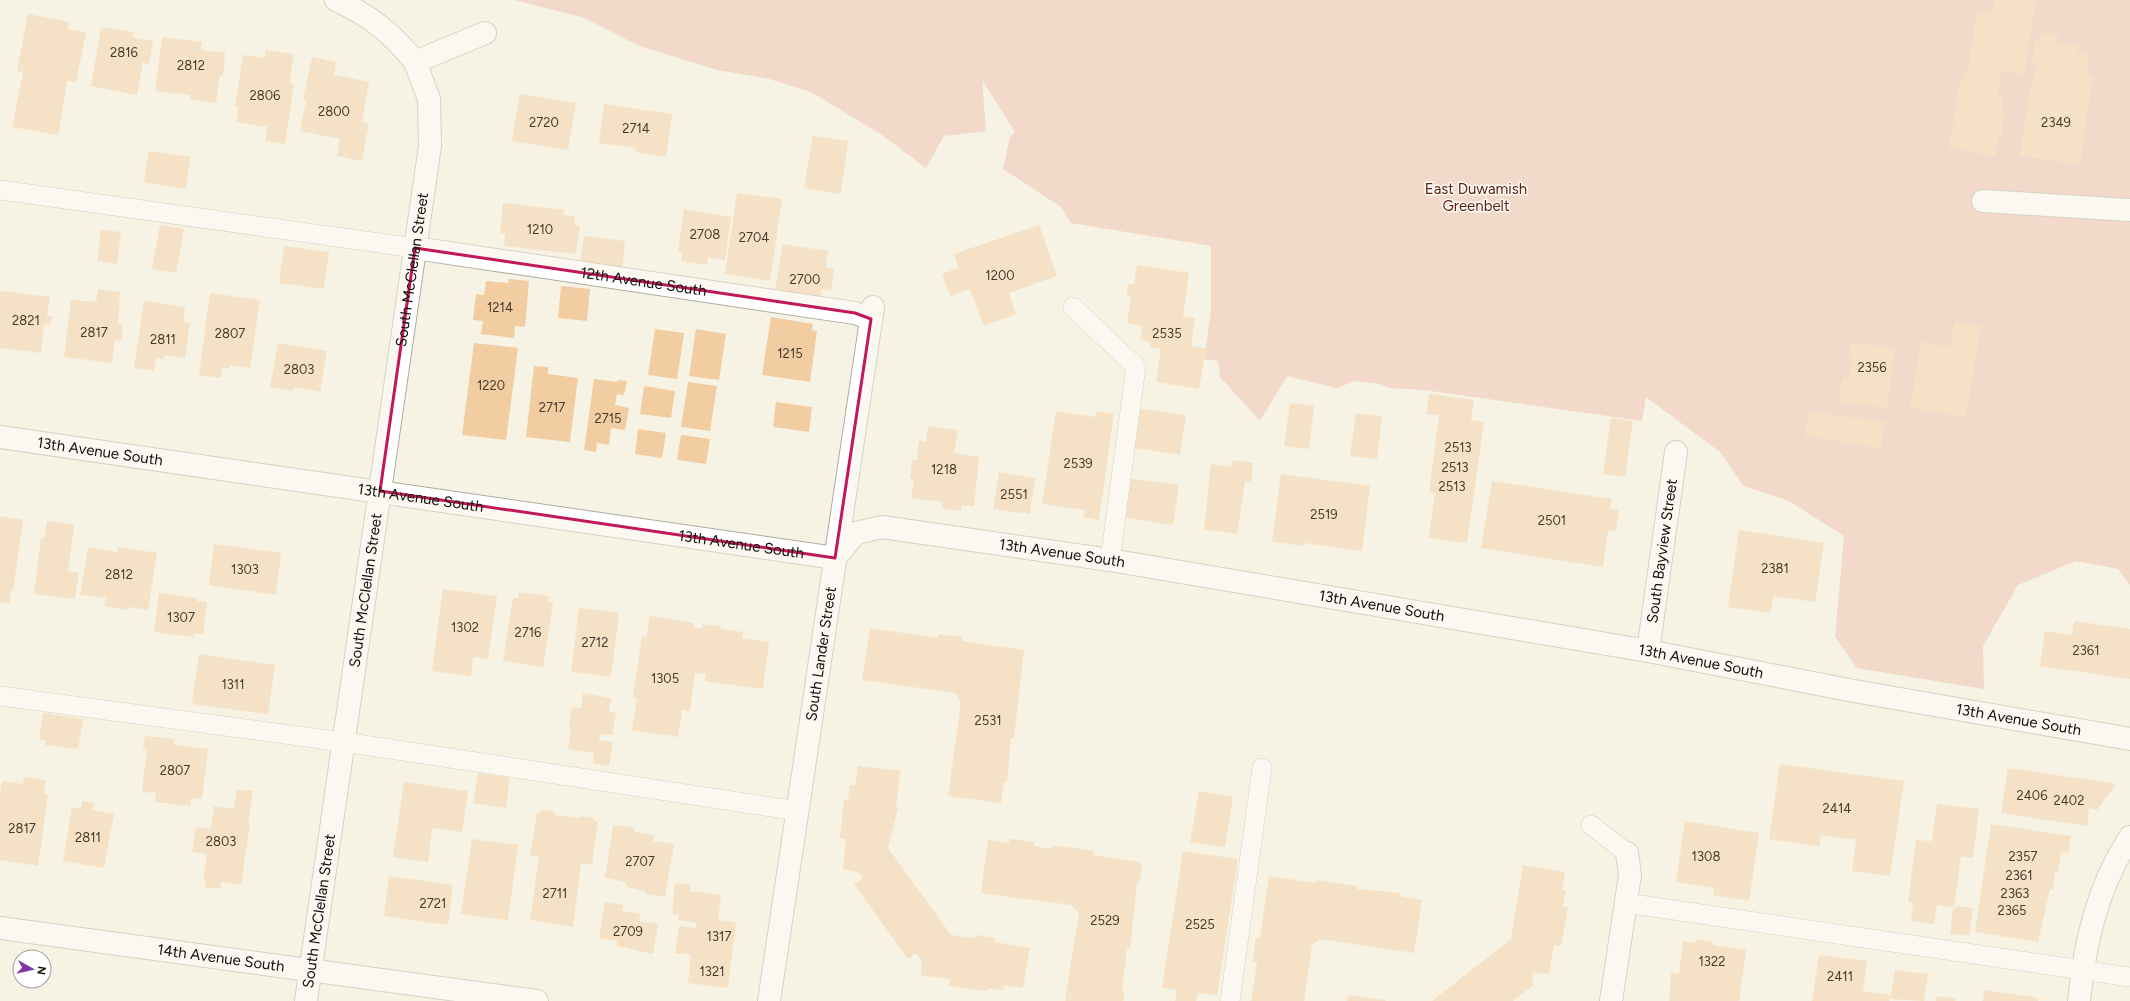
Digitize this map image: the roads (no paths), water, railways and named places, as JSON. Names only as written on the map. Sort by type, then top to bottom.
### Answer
[{"type":"street","points":[[336,0],[357,10],[378,23],[401,44],[415,62],[485,32]]},
{"type":"street","name":"South McClellan Street","points":[[306,1001],[430,146],[431,118],[429,99],[415,62]]},
{"type":"street","points":[[1983,201],[2130,210]]},
{"type":"street","name":"12th Avenue South","points":[[416,248],[855,313],[872,313]]},
{"type":"street","name":"South Lander Street","points":[[769,1001],[872,313]]},
{"type":"street","name":"13th Avenue South","points":[[0,437],[835,558],[856,533],[882,527],[1110,560],[1648,651],[1854,692],[2130,739]]},
{"type":"street","name":"South Bayview Street","points":[[1648,651],[1676,452]]},
{"type":"street","points":[[2079,1001],[2082,971],[2092,922],[2103,888],[2120,852],[2130,837]]},
{"type":"street","points":[[1611,1001],[1630,875],[1627,853]]},
{"type":"street","name":"14th Avenue South","points":[[0,928],[537,1001]]},
{"type":"lane","points":[[0,190],[416,248]]},
{"type":"lane","points":[[1073,307],[1136,367],[1110,560]]},
{"type":"lane","points":[[0,696],[344,742],[798,811]]},
{"type":"lane","points":[[1230,1001],[1262,768]]},
{"type":"lane","points":[[1591,825],[1627,853]]},
{"type":"lane","points":[[1626,903],[2130,978]]},
{"type":"park label","name":"East Duwamish Greenbelt","points":[[1476,198]]}]
